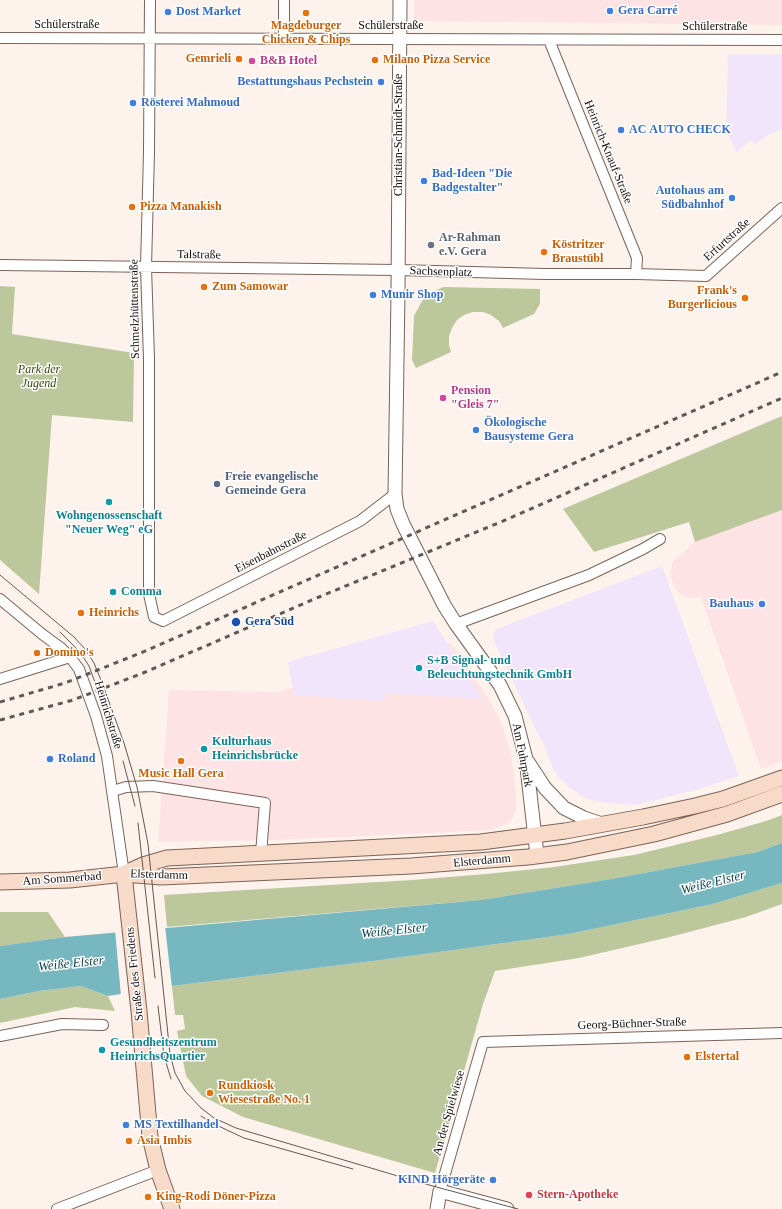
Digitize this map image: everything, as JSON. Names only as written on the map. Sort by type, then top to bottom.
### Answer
[{"type":"main road","name":"Elsterdamm","points":[[124,874],[143,865],[167,858],[481,842],[534,836],[695,806],[723,799],[782,778]]},
{"type":"main road","name":"Elsterdamm","points":[[124,874],[174,877],[411,866],[537,856],[567,852],[654,834],[727,814],[782,794]]},
{"type":"main road","name":"Am Sommerbad","points":[[0,882],[62,880],[124,874]]},
{"type":"main road","name":"Straße des Friedens","points":[[124,874],[139,1011],[150,1137],[158,1170],[172,1209]]},
{"type":"street","name":"Schmelzhüttenstraße","points":[[150,0],[149,152],[146,267],[149,359],[149,594],[154,616]]},
{"type":"street","points":[[284,0],[284,39]]},
{"type":"street","name":"Christian-Schmidt-Straße","points":[[398,270],[400,0]]},
{"type":"street","name":"Schülerstraße","points":[[0,38],[782,40]]},
{"type":"street","name":"Heinrich-Knauf-Straße","points":[[549,40],[637,258],[636,274]]},
{"type":"street","name":"Erfurtstraße","points":[[636,274],[706,276],[782,208]]},
{"type":"street","name":"Talstraße","points":[[0,265],[398,270]]},
{"type":"street","name":"Sachsenplatz","points":[[395,494],[398,270],[545,274],[636,274]]},
{"type":"street","name":"Eisenbahnstraße","points":[[154,616],[163,621],[170,618],[360,520],[395,494]]},
{"type":"street","name":"Am Fuhrpark","points":[[395,494],[397,509],[403,524],[434,585],[456,624],[500,685],[515,716],[526,759],[537,856]]},
{"type":"street","points":[[456,624],[589,575],[643,549],[660,539]]},
{"type":"street","name":"Heinrichstraße","points":[[0,600],[61,648],[70,656],[79,669],[96,716],[106,750],[124,874]]},
{"type":"street","points":[[0,679],[70,656]]},
{"type":"street","points":[[526,759],[545,788],[564,808],[584,818],[602,824]]},
{"type":"street","points":[[113,791],[126,787],[153,786],[265,803],[261,854]]},
{"type":"street","points":[[0,1036],[62,1024],[103,1025]]},
{"type":"street","name":"Georg-Büchner-Straße","points":[[484,1042],[782,1033]]},
{"type":"street","name":"An der Spielwiese","points":[[440,1191],[484,1042]]},
{"type":"street","points":[[57,1209],[158,1170]]},
{"type":"street","points":[[437,1209],[440,1191],[507,1209]]},
{"type":"shaded area","points":[[414,0],[782,0],[782,25],[414,21]]},
{"type":"shaded area","points":[[728,54],[782,54],[782,129],[768,135],[755,145],[751,140],[737,152],[726,131]]},
{"type":"shaded area","points":[[782,510],[782,761],[761,769],[701,597],[691,598],[680,594],[673,585],[670,573],[673,561],[695,542]]},
{"type":"shaded area","points":[[662,566],[739,776],[695,790],[635,805],[591,800],[570,788],[553,769],[544,744],[494,641],[493,634],[497,629]]},
{"type":"shaded area","points":[[433,621],[483,699],[386,693],[385,701],[294,695],[288,662]]},
{"type":"shaded area","points":[[451,643],[489,699],[500,720],[511,753],[516,793],[516,811],[508,823],[492,830],[278,840],[158,842],[169,690],[277,692]]},
{"type":"green space","name":"Park der Jugend","points":[[0,286],[15,287],[12,334],[134,353],[133,422],[52,415],[39,594],[0,560]]},
{"type":"green space","points":[[443,287],[540,289],[540,304],[534,314],[503,328],[499,321],[491,315],[483,312],[473,312],[464,315],[457,320],[449,336],[451,352],[416,368],[412,360],[414,316],[427,295]]},
{"type":"green space","points":[[782,416],[782,510],[695,542],[689,522],[594,552],[563,509]]},
{"type":"green space","points":[[782,815],[782,843],[757,852],[611,879],[481,900],[167,927],[164,895],[412,880],[554,867],[634,855],[717,835]]},
{"type":"green space","points":[[782,883],[782,904],[746,917],[670,937],[579,958],[495,971],[483,1004],[435,1173],[243,1117],[202,1096],[186,1076],[177,1031],[185,1029],[183,1015],[175,1015],[172,986],[381,960],[569,934],[713,904]]},
{"type":"green space","points":[[0,912],[48,912],[65,937],[0,946]]},
{"type":"green space","points":[[81,986],[108,996],[115,1011],[75,1007],[0,1023],[0,999],[39,991]]},
{"type":"water","name":"Weiße Elster","points":[[782,843],[782,883],[713,904],[569,934],[381,960],[172,986],[108,996],[81,986],[39,991],[0,999],[0,946],[65,937],[481,900],[611,879],[757,852]]},
{"type":"pier","points":[[165,926],[172,988],[121,996],[115,930]]},
{"type":"tram line","points":[[0,575],[74,637],[85,649],[94,663],[124,743],[137,787],[148,844],[170,1054],[175,1073],[185,1091],[201,1108],[214,1118],[236,1128],[418,1182],[518,1209]]},
{"type":"tram line","points":[[60,632],[80,652],[89,666],[115,737]]},
{"type":"tram line","points":[[123,761],[135,806]]},
{"type":"tram line","points":[[138,823],[155,978]]},
{"type":"tram line","points":[[158,1006],[164,1056],[171,1079]]},
{"type":"tram line","points":[[201,1116],[212,1123],[244,1138],[353,1169]]},
{"type":"railway","points":[[0,702],[65,683],[143,652],[782,372]]},
{"type":"railway","points":[[0,720],[73,700],[143,673],[319,597],[508,519],[782,398]]},
{"type":"place","name":"Gera Carré","points":[[610,11]]},
{"type":"place","name":"Dost Market","points":[[168,12]]},
{"type":"place","name":"Magdeburger Chicken & Chips","points":[[306,13]]},
{"type":"place","name":"Gemrieli","points":[[239,59]]},
{"type":"place","name":"Milano Pizza Service","points":[[375,60]]},
{"type":"place","name":"B&B Hotel","points":[[252,61]]},
{"type":"place","name":"Bestattungshaus Pechstein","points":[[381,82]]},
{"type":"place","name":"Rösterei Mahmoud","points":[[133,103]]},
{"type":"place","name":"AC AUTO CHECK","points":[[621,130]]},
{"type":"place","name":"Bad-Ideen \"Die Badgestalter\"","points":[[424,181]]},
{"type":"place","name":"Autohaus am Südbahnhof","points":[[732,198]]},
{"type":"place","name":"Pizza Manakish","points":[[132,207]]},
{"type":"place","name":"Ar-Rahman e.V. Gera","points":[[431,245]]},
{"type":"place","name":"Köstritzer Braustübl","points":[[544,252]]},
{"type":"place","name":"Zum Samowar","points":[[204,287]]},
{"type":"place","name":"Munir Shop","points":[[373,295]]},
{"type":"place","name":"Frank's Burgerlicious","points":[[745,298]]},
{"type":"place","name":"Pension \"Gleis 7\"","points":[[443,398]]},
{"type":"place","name":"Ökologische Bausysteme Gera","points":[[476,430]]},
{"type":"place","name":"Freie evangelische Gemeinde Gera","points":[[217,484]]},
{"type":"place","name":"Wohngenossenschaft \"Neuer Weg\" eG","points":[[109,502]]},
{"type":"place","name":"Comma","points":[[113,592]]},
{"type":"place","name":"Bauhaus","points":[[762,604]]},
{"type":"place","name":"Heinrichs","points":[[81,613]]},
{"type":"place","name":"Gera Süd","points":[[236,622]]},
{"type":"place","name":"Domino's","points":[[37,653]]},
{"type":"place","name":"S+B Signal- und Beleuchtungstechnik GmbH","points":[[419,668]]},
{"type":"place","name":"Kulturhaus Heinrichsbrücke","points":[[204,749]]},
{"type":"place","name":"Roland","points":[[50,759]]},
{"type":"place","name":"Music Hall Gera","points":[[181,761]]},
{"type":"place","name":"Gesundheitszentrum HeinrichsQuartier","points":[[102,1050]]},
{"type":"place","name":"Elstertal","points":[[687,1057]]},
{"type":"place","name":"Rundkiosk Wiesestraße No. 1","points":[[210,1093]]},
{"type":"place","name":"MS Textilhandel","points":[[126,1125]]},
{"type":"place","name":"Asia Imbis","points":[[129,1141]]},
{"type":"place","name":"KIND Hörgeräte","points":[[493,1180]]},
{"type":"place","name":"Stern-Apotheke","points":[[529,1195]]},
{"type":"place","name":"King-Rodi Döner-Pizza","points":[[148,1197]]}]
